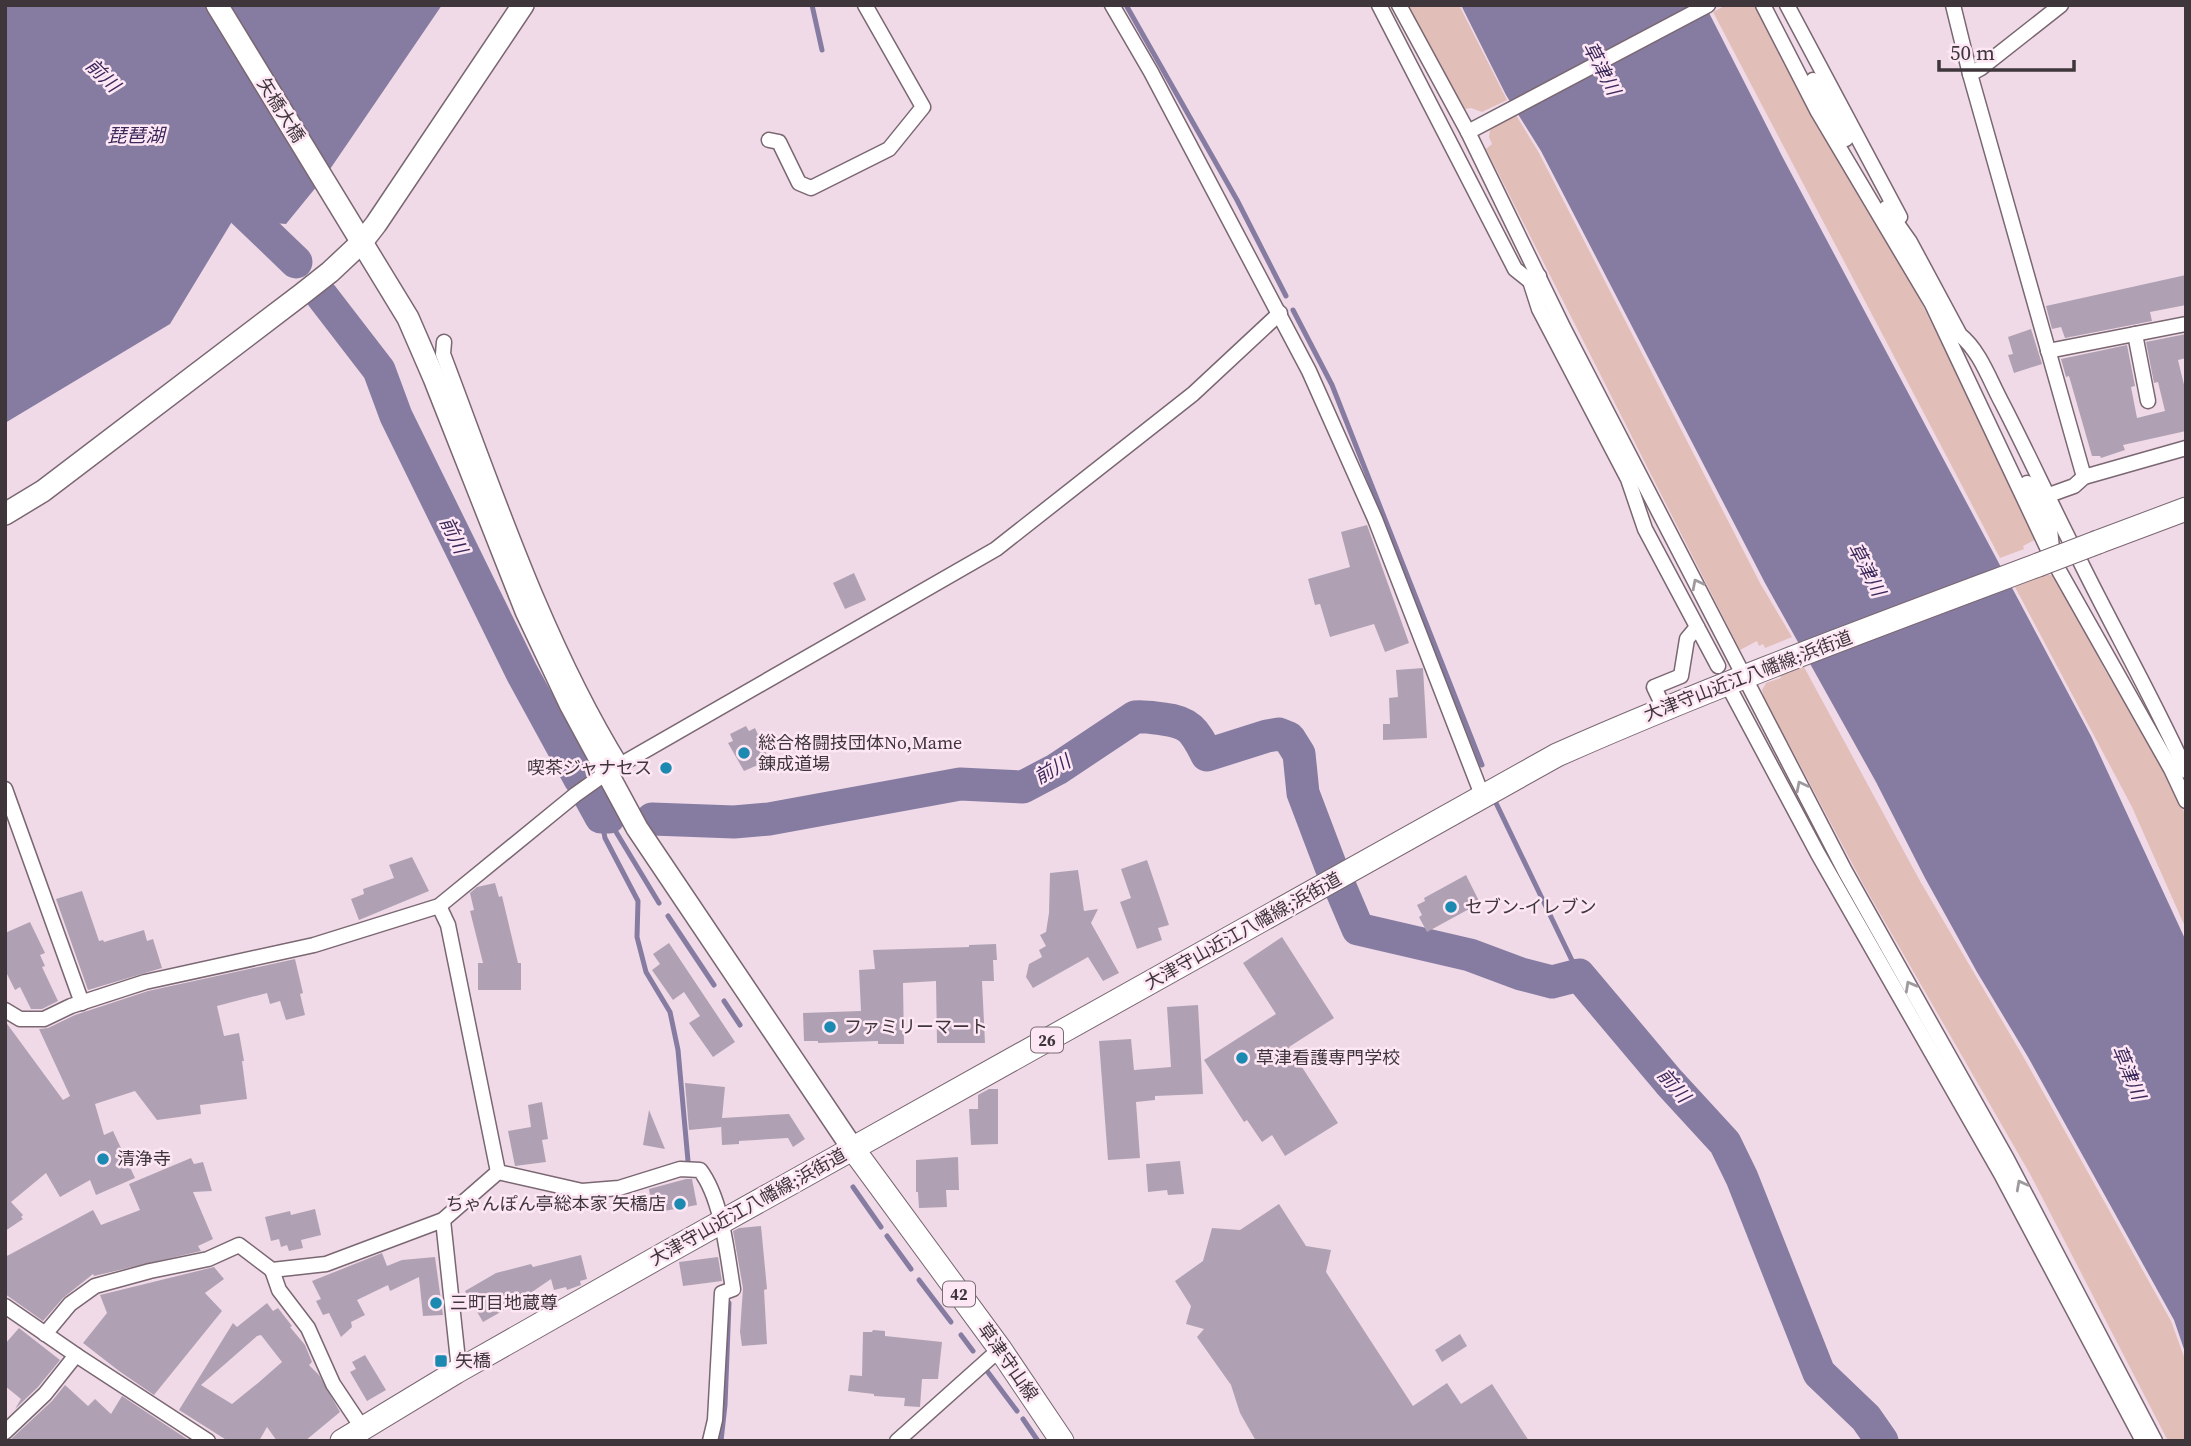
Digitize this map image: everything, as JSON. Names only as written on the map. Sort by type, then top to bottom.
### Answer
[{"type":"main road","name":"大津守山近江八幡線;浜街道","points":[[342,1441],[459,1370],[1557,755],[1664,708],[1738,685],[1766,667],[2061,565],[2098,542],[2186,509]]},
{"type":"main road","name":"草津守山線","points":[[853,1149],[1000,1349],[1062,1441]]},
{"type":"street","name":"矢橋大橋","points":[[217,5],[408,318],[526,611],[618,796],[853,1149]]},
{"type":"street","points":[[5,514],[43,491],[302,294],[362,242],[523,5]]},
{"type":"street","points":[[769,141],[779,142],[799,183],[811,188],[889,149],[923,107],[865,5]]},
{"type":"street","points":[[1112,5],[1151,72],[1309,371],[1375,519],[1482,795]]},
{"type":"street","points":[[1378,5],[1515,269],[1534,278]]},
{"type":"street","points":[[1399,5],[1468,132],[1534,278],[1738,685],[1818,854],[1876,941],[1928,1032],[2007,1159],[2155,1441]]},
{"type":"street","points":[[1468,132],[1708,5]]},
{"type":"street","points":[[1763,5],[1818,112],[1932,304],[1955,334],[1970,343],[2164,722],[2186,771]]},
{"type":"street","points":[[1772,5],[1828,109],[1910,242]]},
{"type":"street","points":[[1787,5],[1835,98],[1894,202],[1910,242],[2050,529],[2061,565],[2186,801]]},
{"type":"street","points":[[1952,5],[2084,477]]},
{"type":"street","points":[[1970,74],[1982,68],[2061,5]]},
{"type":"street","points":[[1534,278],[1539,309],[1628,479],[1645,530],[1718,666]]},
{"type":"street","points":[[5,1010],[20,1019],[44,1019],[145,982],[314,946],[439,906],[575,795],[607,773],[996,549],[1193,394],[1279,313]]},
{"type":"street","points":[[2048,351],[2186,324]]},
{"type":"street","points":[[2135,334],[2148,401]]},
{"type":"street","points":[[444,342],[443,354],[536,596],[597,726],[607,773]]},
{"type":"street","points":[[2049,495],[2074,486],[2084,477],[2186,448]]},
{"type":"street","points":[[2061,565],[2151,716],[2180,757]]},
{"type":"street","points":[[1664,708],[1654,687],[1681,676],[1687,639],[1697,627]]},
{"type":"street","points":[[1738,685],[1845,871],[1876,941]]},
{"type":"street","points":[[5,789],[82,1003]]},
{"type":"street","points":[[439,906],[448,925],[498,1172]]},
{"type":"street","points":[[1928,1032],[2143,1441]]},
{"type":"street","points":[[498,1172],[582,1191],[619,1188],[680,1169],[699,1170],[707,1179],[721,1223],[733,1289],[722,1293],[715,1420],[710,1441]]},
{"type":"street","points":[[272,1270],[326,1264],[443,1220],[498,1172]]},
{"type":"street","points":[[443,1220],[459,1370]]},
{"type":"street","points":[[45,1334],[82,1294],[105,1283],[208,1259],[239,1245],[272,1270],[279,1290],[308,1328],[333,1384],[363,1429]]},
{"type":"street","points":[[5,1306],[208,1441]]},
{"type":"street","points":[[897,1441],[1000,1349]]},
{"type":"street","points":[[5,1432],[45,1394],[76,1355]]},
{"type":"shaded area","points":[[1407,5],[1459,5],[1507,100],[1482,112],[1465,109]]},
{"type":"shaded area","points":[[1726,5],[1756,5],[1911,282],[2038,538],[2023,546],[2024,549],[2000,558],[1713,12]]},
{"type":"shaded area","points":[[1516,115],[1539,153],[1760,583],[1792,637],[1765,648],[1763,644],[1759,646],[1757,641],[1740,650],[1486,149],[1492,144],[1490,130]]},
{"type":"shaded area","points":[[2046,574],[2058,580],[2106,672],[2153,747],[2186,816],[2186,929],[2132,807],[2015,587]]},
{"type":"shaded area","points":[[1804,667],[1920,881],[2024,1058],[2171,1321],[2186,1362],[2186,1441],[2168,1441],[2030,1174],[1863,884],[1764,697],[1762,690],[1766,683]]},
{"type":"water","name":"琵琶湖","points":[[5,5],[442,5],[326,175],[286,224],[233,220],[170,324],[5,423]]},
{"type":"water","name":"草津川","points":[[1461,5],[1705,5],[1783,158],[2091,736],[2186,941],[2186,1355],[2174,1320],[2028,1057],[1977,972],[1876,782],[1765,583],[1541,151],[1506,95]]},
{"type":"building","points":[[2186,275],[2186,305],[2150,312],[2152,321],[2065,338],[2061,327],[2052,329],[2046,306]]},
{"type":"building","points":[[2031,329],[2042,364],[2014,373],[2008,355],[2013,354],[2008,337]]},
{"type":"building","points":[[2186,334],[2186,358],[2178,360],[2186,393],[2186,431],[2123,445],[2125,450],[2101,458],[2092,456],[2069,376],[2066,377],[2061,359],[2127,345],[2135,386],[2131,387],[2137,418],[2165,411],[2158,382],[2154,383],[2146,342]]},
{"type":"building","points":[[1367,525],[1409,643],[1385,652],[1374,624],[1330,637],[1320,604],[1315,605],[1308,579],[1350,567],[1341,532]]},
{"type":"building","points":[[854,573],[866,600],[845,609],[833,583]]},
{"type":"building","points":[[1423,668],[1427,738],[1383,740],[1383,724],[1390,724],[1389,698],[1398,697],[1396,670]]},
{"type":"building","points":[[746,726],[749,731],[755,728],[769,760],[744,771],[728,743],[733,741],[730,734]]},
{"type":"building","points":[[412,857],[429,891],[359,920],[351,899],[364,894],[363,889],[394,878],[389,865]]},
{"type":"building","points":[[1147,860],[1169,925],[1158,928],[1162,940],[1137,949],[1120,902],[1131,898],[1121,869]]},
{"type":"building","points":[[1078,870],[1084,911],[1098,909],[1091,923],[1119,973],[1103,981],[1088,957],[1033,988],[1026,977],[1029,964],[1042,957],[1039,950],[1046,946],[1040,935],[1046,932],[1050,873]]},
{"type":"building","points":[[1466,875],[1480,903],[1427,932],[1419,917],[1422,915],[1417,905],[1425,901],[1424,898]]},
{"type":"building","points":[[495,883],[499,897],[502,896],[518,963],[521,963],[521,990],[478,990],[478,963],[483,963],[470,911],[474,910],[470,893],[477,887]]},
{"type":"building","points":[[82,891],[99,941],[104,942],[144,930],[147,941],[153,939],[162,968],[88,990],[56,899]]},
{"type":"building","points":[[30,922],[45,953],[40,955],[45,966],[42,967],[58,1001],[42,1009],[31,1009],[20,987],[15,990],[5,970],[5,933]]},
{"type":"building","points":[[1282,937],[1334,1018],[1289,1047],[1338,1123],[1285,1156],[1272,1135],[1262,1142],[1247,1120],[1244,1122],[1204,1060],[1276,1014],[1243,963]]},
{"type":"building","points":[[669,943],[735,1042],[713,1057],[689,1023],[700,1016],[684,992],[673,1000],[652,970],[660,964],[653,954]]},
{"type":"building","points":[[996,944],[997,960],[993,960],[994,981],[982,981],[985,1043],[937,1043],[936,981],[903,983],[904,1044],[878,1044],[878,1041],[804,1041],[803,1013],[861,1011],[859,970],[875,969],[873,950]]},
{"type":"building","points":[[295,959],[305,1015],[286,1020],[280,1001],[270,1004],[267,993],[217,1006],[224,1036],[239,1033],[247,1099],[200,1105],[201,1114],[157,1120],[135,1091],[95,1104],[104,1135],[113,1131],[135,1178],[96,1195],[90,1180],[60,1197],[46,1173],[11,1202],[23,1215],[23,1219],[5,1231],[5,1021],[63,1100],[70,1096],[39,1029],[148,991]]},
{"type":"building","points":[[1198,1005],[1203,1094],[1155,1096],[1155,1100],[1136,1102],[1140,1158],[1108,1160],[1099,1041],[1131,1039],[1134,1070],[1171,1067],[1167,1007]]},
{"type":"building","points":[[685,1083],[725,1087],[722,1118],[789,1114],[805,1139],[793,1147],[788,1138],[739,1141],[739,1144],[722,1145],[721,1123],[721,1127],[689,1130]]},
{"type":"building","points":[[989,1089],[998,1089],[998,1144],[971,1145],[969,1109],[978,1109],[978,1095]]},
{"type":"building","points":[[542,1102],[548,1139],[542,1140],[546,1162],[515,1166],[508,1131],[531,1127],[528,1105]]},
{"type":"building","points":[[649,1110],[665,1149],[643,1145]]},
{"type":"building","points":[[958,1157],[959,1190],[946,1190],[947,1207],[919,1208],[916,1160]]},
{"type":"building","points":[[191,1158],[194,1164],[203,1162],[212,1191],[193,1192],[213,1239],[198,1246],[201,1251],[94,1276],[93,1274],[63,1298],[43,1321],[5,1294],[5,1257],[93,1210],[101,1225],[140,1210],[129,1184]]},
{"type":"building","points":[[1180,1161],[1184,1194],[1168,1195],[1167,1190],[1148,1192],[1146,1164]]},
{"type":"building","points":[[692,1179],[697,1205],[653,1213],[649,1189]]},
{"type":"building","points":[[1279,1204],[1306,1246],[1331,1250],[1326,1272],[1413,1406],[1447,1383],[1461,1404],[1492,1384],[1529,1441],[1256,1441],[1240,1413],[1231,1385],[1197,1337],[1204,1329],[1186,1324],[1191,1306],[1175,1281],[1203,1261],[1212,1228],[1240,1230]]},
{"type":"building","points":[[315,1209],[321,1235],[301,1240],[303,1248],[289,1251],[287,1245],[281,1247],[279,1239],[271,1241],[265,1217],[290,1211],[291,1215]]},
{"type":"building","points":[[761,1226],[767,1289],[764,1290],[767,1344],[742,1346],[740,1332],[743,1288],[733,1231]]},
{"type":"building","points":[[382,1253],[387,1266],[402,1260],[435,1257],[443,1315],[423,1316],[419,1277],[390,1291],[388,1285],[357,1300],[365,1315],[351,1322],[352,1327],[341,1337],[329,1313],[323,1315],[316,1301],[321,1299],[312,1281]]},
{"type":"building","points":[[581,1255],[587,1279],[580,1281],[581,1285],[567,1290],[566,1287],[554,1290],[551,1279],[483,1322],[465,1291],[496,1273]]},
{"type":"building","points":[[718,1257],[722,1281],[683,1286],[679,1262]]},
{"type":"building","points":[[214,1267],[224,1279],[205,1293],[222,1311],[154,1395],[83,1343],[107,1313],[100,1295]]},
{"type":"building","points":[[267,1303],[273,1311],[278,1308],[305,1345],[312,1362],[309,1365],[319,1375],[340,1412],[305,1441],[277,1441],[267,1427],[259,1441],[228,1441],[179,1410],[233,1323],[237,1327]],"holes":[[[261,1335],[282,1362],[232,1404],[201,1385],[257,1336]]]},
{"type":"building","points":[[19,1328],[60,1360],[15,1409],[21,1399],[5,1386],[5,1344]]},
{"type":"building","points":[[885,1331],[885,1336],[942,1342],[938,1379],[922,1379],[920,1407],[904,1406],[905,1398],[848,1391],[850,1375],[862,1376],[863,1332]]},
{"type":"building","points":[[1460,1334],[1467,1346],[1442,1362],[1435,1350]]},
{"type":"building","points":[[365,1355],[386,1390],[367,1401],[350,1372],[356,1369],[352,1362]]},
{"type":"building","points":[[65,1385],[88,1406],[95,1399],[111,1414],[122,1396],[190,1441],[9,1441],[52,1401]]},
{"type":"waterway","points":[[812,5],[822,50]]},
{"type":"waterway","points":[[1126,5],[1237,200],[1286,296]]},
{"type":"waterway","name":"前川","points":[[222,191],[296,262]]},
{"type":"waterway","name":"前川","points":[[322,296],[379,370],[396,416],[522,673],[580,779]]},
{"type":"waterway","points":[[1293,310],[1332,385],[1482,765]]},
{"type":"waterway","name":"前川","points":[[652,819],[734,822],[769,819],[960,784],[1023,787],[1057,769],[1135,717],[1146,717],[1172,720],[1186,726],[1195,734],[1207,755],[1267,736],[1279,734],[1289,738],[1299,754],[1303,793],[1331,867]]},
{"type":"waterway","name":"前川","points":[[590,797],[601,817],[609,817]]},
{"type":"waterway","points":[[1496,803],[1579,975]]},
{"type":"waterway","points":[[601,817],[605,838],[638,901],[637,937],[646,972],[670,1012],[678,1050],[688,1161]]},
{"type":"waterway","points":[[607,817],[659,903]]},
{"type":"waterway","name":"前川","points":[[1341,889],[1358,929],[1470,955],[1552,982],[1579,975],[1669,1082],[1725,1143],[1742,1178],[1819,1373],[1866,1418],[1882,1441]]},
{"type":"waterway","points":[[668,916],[714,985]]},
{"type":"waterway","points":[[724,1001],[740,1025]]},
{"type":"waterway","points":[[853,1187],[881,1227]]},
{"type":"waterway","points":[[887,1236],[911,1269]]},
{"type":"waterway","points":[[919,1280],[951,1322]]},
{"type":"waterway","points":[[721,1441],[729,1303]]},
{"type":"waterway","points":[[961,1335],[973,1351]]},
{"type":"waterway","points":[[987,1371],[1017,1411]]},
{"type":"waterway","points":[[1023,1419],[1038,1441]]},
{"type":"place","name":"総合格闘技団体No,Mame 錬成道場","points":[[744,753]]},
{"type":"place","name":"喫茶ジャナセス","points":[[666,768]]},
{"type":"place","name":"セブン-イレブン","points":[[1451,907]]},
{"type":"place","name":"ファミリーマート","points":[[830,1027]]},
{"type":"place","name":"草津看護専門学校","points":[[1242,1058]]},
{"type":"place","name":"清浄寺","points":[[103,1159]]},
{"type":"place","name":"ちゃんぽん亭総本家 矢橋店","points":[[680,1204]]},
{"type":"place","name":"三町目地蔵尊","points":[[436,1303]]},
{"type":"place","name":"矢橋","points":[[441,1361]]}]
